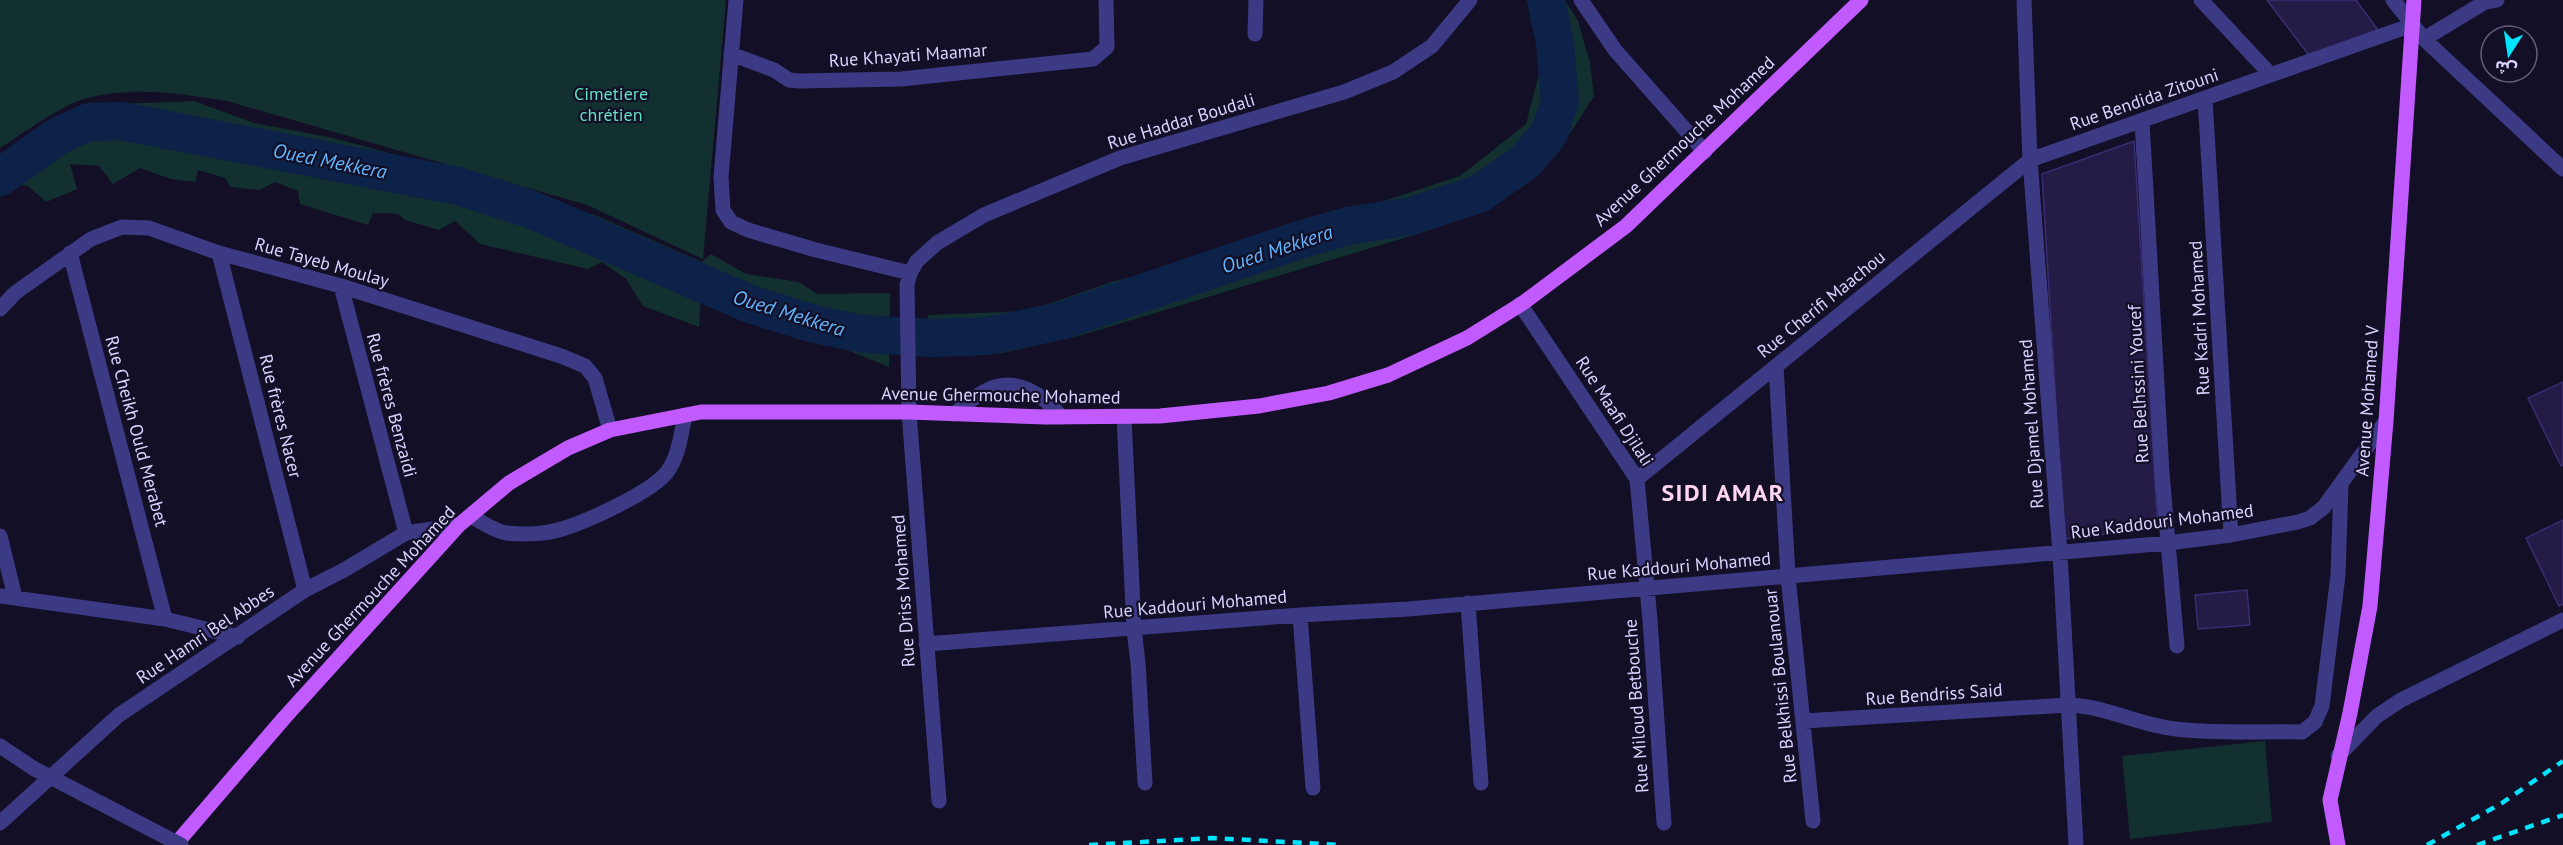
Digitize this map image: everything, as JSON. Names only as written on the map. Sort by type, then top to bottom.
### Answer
[{"type":"main road","name":"Avenue Ghermouche Mohamed","points":[[175,845],[285,717],[464,520],[508,483],[568,448],[610,430],[701,412],[909,412],[1061,417],[1160,416],[1259,406],[1329,393],[1388,375],[1467,338],[1520,304],[1626,226],[1861,0]]},
{"type":"main road","name":"Avenue Mohamed V","points":[[2338,845],[2330,800],[2338,756],[2350,713],[2370,606],[2386,421],[2414,0]]},
{"type":"street","points":[[736,0],[721,177],[723,210],[731,222],[748,230],[909,279]]},
{"type":"street","name":"Rue Khayati Maamar","points":[[731,54],[774,70],[789,80],[799,81],[901,79],[1093,59],[1107,47],[1106,0]]},
{"type":"street","points":[[1255,34],[1256,0]]},
{"type":"street","name":"Rue Haddar Boudali","points":[[909,279],[917,261],[937,243],[984,215],[1120,158],[1344,92],[1393,72],[1432,45],[1470,0]]},
{"type":"street","points":[[1581,0],[1616,50],[1705,152]]},
{"type":"street","name":"Rue Djamel Mohamed","points":[[2024,0],[2030,160],[2060,554],[2076,845]]},
{"type":"street","points":[[2200,0],[2271,75]]},
{"type":"street","points":[[2393,0],[2424,39],[2563,169]]},
{"type":"street","points":[[2424,39],[2489,1]]},
{"type":"street","name":"Rue Bendida Zitouni","points":[[2030,160],[2412,25]]},
{"type":"street","name":"Rue Kadri Mohamed","points":[[2205,98],[2231,535]]},
{"type":"street","name":"Rue Belhssini Youcef","points":[[2142,121],[2168,543],[2177,646]]},
{"type":"street","name":"Rue Cherifi Maachou","points":[[1637,478],[2030,160]]},
{"type":"street","name":"Rue Tayeb Moulay","points":[[0,309],[15,293],[90,239],[122,227],[149,228],[219,253],[341,286],[561,356],[585,366],[595,378],[610,430]]},
{"type":"street","name":"Rue Cheikh Ould Merabet","points":[[70,253],[165,619]]},
{"type":"street","name":"Rue frères Nacer","points":[[219,253],[305,590]]},
{"type":"street","name":"Rue Driss Mohamed","points":[[909,279],[909,412],[939,801]]},
{"type":"street","name":"Rue frères Benzaidi","points":[[341,286],[406,533]]},
{"type":"street","name":"Rue Maafi Djilali","points":[[1520,304],[1637,478],[1647,587]]},
{"type":"street","name":"Rue Belkhissi Boulanouar","points":[[1776,366],[1788,576],[1813,821]]},
{"type":"street","points":[[954,414],[982,392],[996,386],[1033,390],[1048,400],[1061,417]]},
{"type":"street","points":[[464,520],[505,533],[531,534],[561,530],[635,497],[659,480],[675,460],[686,415]]},
{"type":"street","points":[[1124,417],[1134,628],[1146,783]]},
{"type":"street","name":"Rue Kaddouri Mohamed","points":[[926,644],[1300,615],[1408,609],[1647,587],[2060,554],[2231,535],[2310,518],[2324,507],[2386,421]]},
{"type":"street","name":"Rue Bendriss Said","points":[[1803,722],[2068,705],[2111,711],[2134,722],[2177,729],[2302,732],[2315,722],[2322,706],[2338,575],[2341,484]]},
{"type":"street","name":"Rue Hamri Bel Abbes","points":[[0,823],[118,715],[238,637],[305,590],[406,533],[464,520]]},
{"type":"street","points":[[0,536],[8,597],[165,619],[238,637]]},
{"type":"street","name":"Rue Miloud Betbouche","points":[[1647,587],[1664,823]]},
{"type":"street","points":[[1468,603],[1481,783]]},
{"type":"street","points":[[1300,615],[1313,788]]},
{"type":"street","points":[[2338,756],[2377,716],[2400,700],[2563,620]]},
{"type":"street","points":[[0,746],[33,768],[182,845]]},
{"type":"green space","name":"Cimetiere chrétien","points":[[0,0],[726,0],[703,259],[587,205],[227,101],[156,92],[119,92],[101,95],[84,99],[64,108],[0,148]]},
{"type":"green space","points":[[1542,0],[1565,0],[1578,21],[1590,63],[1594,96],[1555,157],[1539,154],[1544,166],[1507,197],[1479,212],[1424,232],[1082,335],[1003,353],[930,355],[932,344],[948,343],[927,332],[928,315],[1028,311],[1114,281],[1183,267],[1460,176],[1526,124],[1542,63]],"holes":[[[1474,190],[1458,207],[1434,221],[1411,216],[1374,235],[1336,227],[1290,249],[1259,270],[1161,291],[1118,312],[1040,332],[1021,329],[1012,343],[993,341],[953,344],[962,332],[994,330],[1008,340],[1020,324],[1070,322],[1110,312],[1151,287],[1204,279],[1261,262],[1302,235],[1339,222],[1372,230],[1408,208],[1429,218],[1449,193]]]},
{"type":"green space","points":[[194,101],[254,123],[333,138],[488,179],[597,216],[702,262],[711,254],[746,274],[799,282],[817,294],[890,293],[889,367],[796,329],[784,330],[744,308],[701,294],[699,327],[643,306],[626,279],[602,262],[588,269],[480,244],[455,221],[439,230],[405,220],[398,214],[373,213],[368,225],[300,204],[298,191],[275,182],[259,190],[231,187],[225,178],[198,170],[195,182],[171,179],[140,168],[113,184],[99,166],[70,164],[77,189],[46,202],[28,186],[0,181],[0,165],[93,105]]},
{"type":"green space","points":[[2265,741],[2272,822],[2130,839],[2122,756]]},
{"type":"building","points":[[2267,0],[2356,0],[2380,33],[2311,58]]},
{"type":"building","points":[[2134,141],[2158,528],[2064,539],[2042,174]]},
{"type":"building","points":[[2563,382],[2563,465],[2561,466],[2528,398]]},
{"type":"building","points":[[2563,520],[2563,604],[2559,606],[2526,538]]},
{"type":"building","points":[[2247,590],[2250,625],[2198,629],[2195,595]]},
{"type":"waterway","name":"Oued Mekkera","points":[[0,177],[58,136],[89,122],[121,121],[458,186],[530,209],[750,304],[814,324],[863,334],[933,338],[987,336],[1060,321],[1296,241],[1348,226],[1411,216],[1479,194],[1526,161],[1549,133],[1560,102],[1555,43],[1546,0]]},
{"type":"railway","points":[[2427,845],[2502,803],[2563,761]]},
{"type":"railway","points":[[2477,845],[2563,815]]},
{"type":"railway","points":[[1089,845],[1213,838],[1341,845]]},
{"type":"district","name":"SIDI AMAR","points":[[1723,492]]}]
